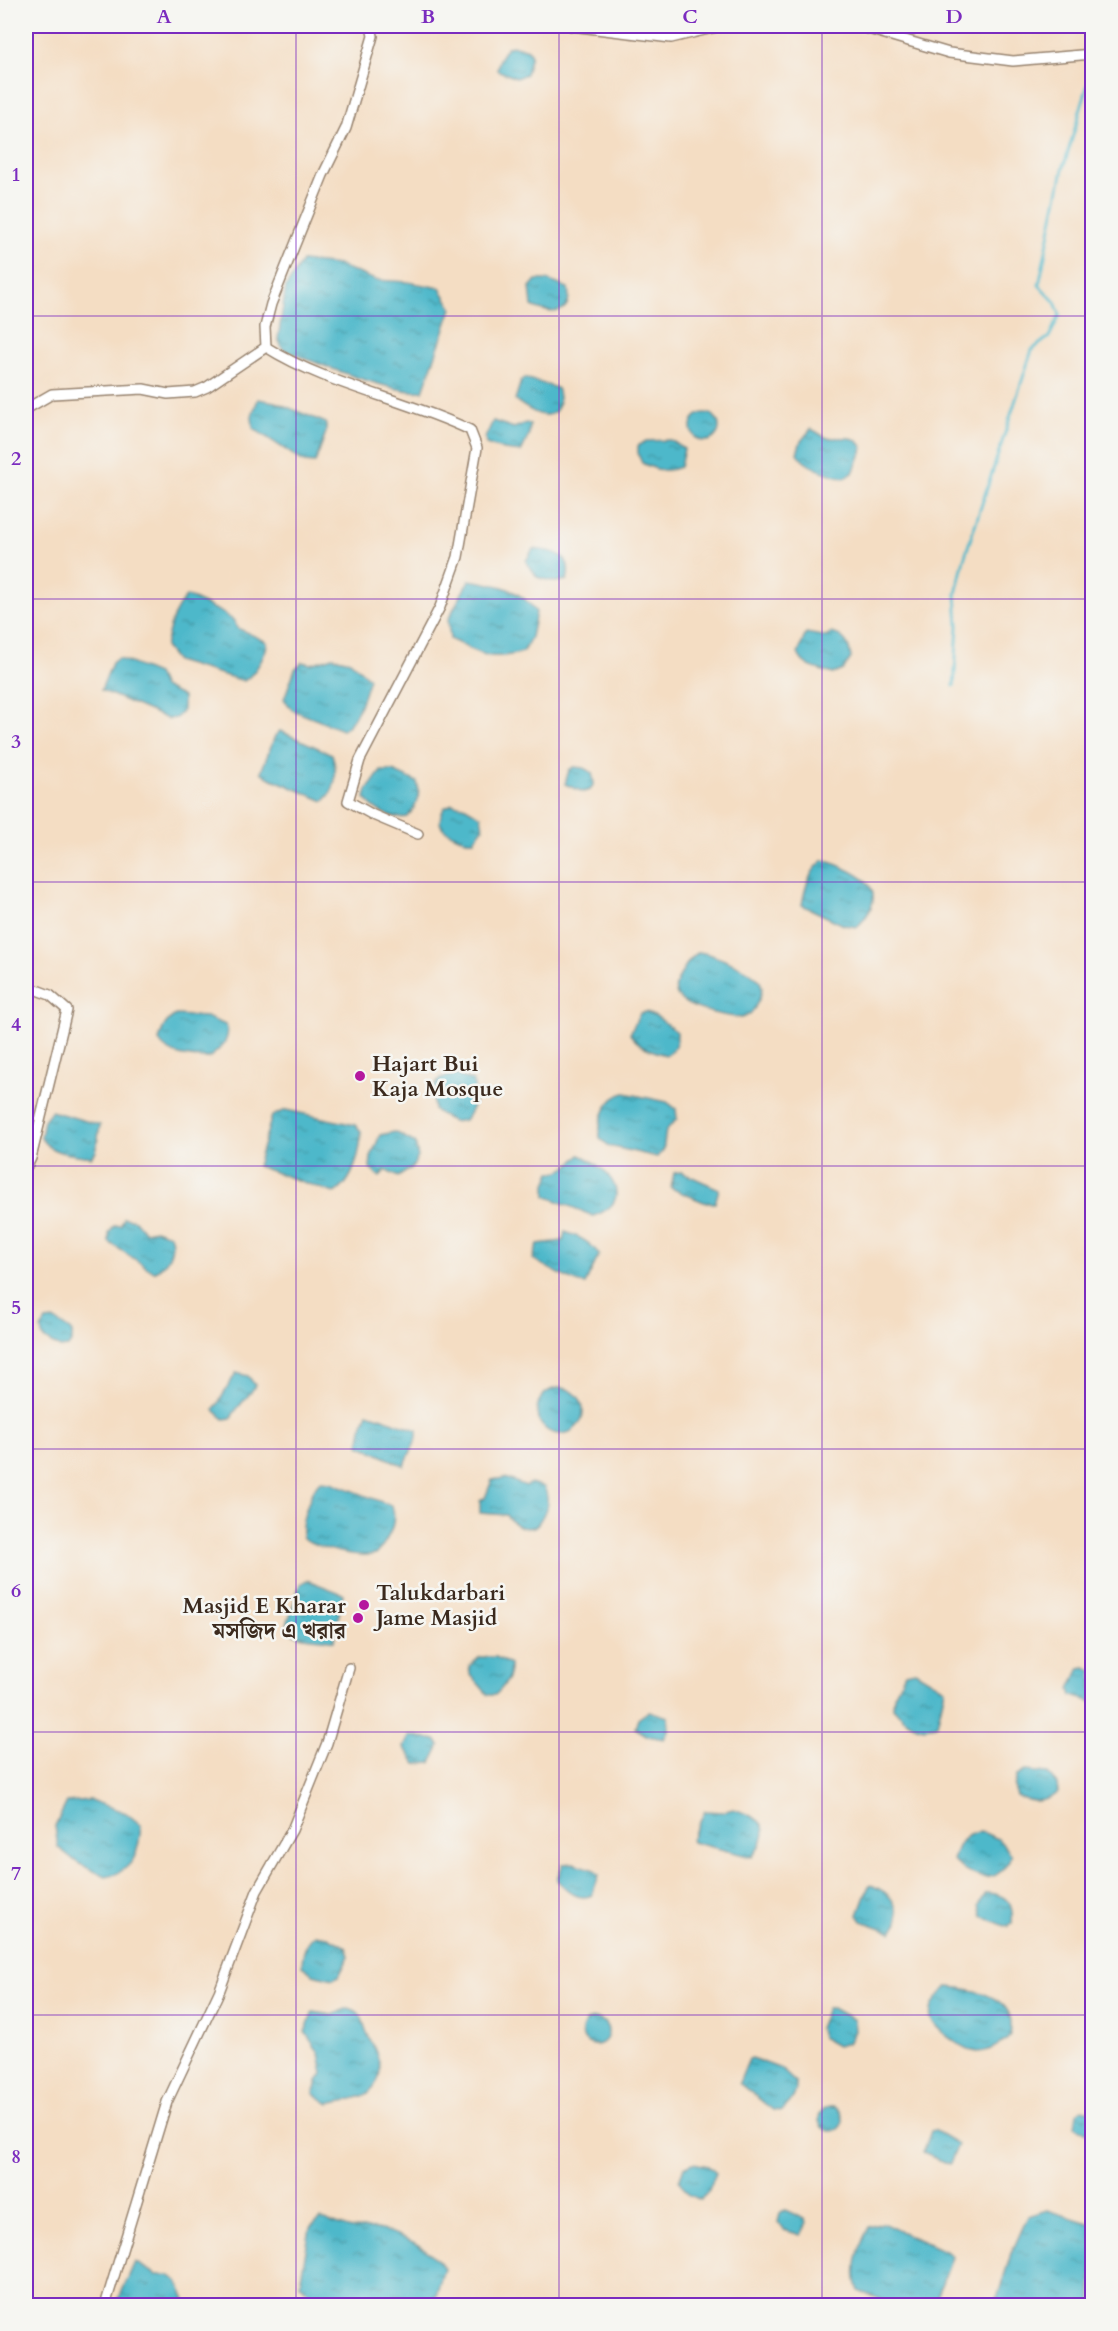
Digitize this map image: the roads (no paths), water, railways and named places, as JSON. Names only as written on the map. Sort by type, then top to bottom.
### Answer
[{"type":"street","points":[[266,347],[265,327],[271,304],[323,175],[346,128],[374,36],[371,26]]},
{"type":"street","points":[[571,26],[670,38],[721,26]]},
{"type":"street","points":[[858,26],[949,53],[1013,61],[1092,54]]},
{"type":"street","points":[[26,409],[52,394],[143,389],[168,394],[195,392],[207,387],[266,347]]},
{"type":"street","points":[[266,347],[291,362],[328,378],[436,414],[470,430],[477,448],[458,557],[444,597],[360,760],[348,801],[373,815],[418,834]]},
{"type":"street","points":[[26,986],[50,994],[68,1010],[31,1158],[26,1168]]},
{"type":"street","points":[[105,2306],[167,2102],[219,1992],[257,1891],[292,1830],[327,1743],[349,1668]]},
{"type":"water","points":[[515,46],[528,50],[531,55],[526,74],[516,78],[497,70],[499,59],[507,47]]},
{"type":"water","points":[[302,261],[338,265],[375,280],[408,282],[440,288],[452,308],[423,391],[410,391],[374,383],[283,349],[278,339],[286,287]]},
{"type":"water","points":[[536,280],[547,280],[568,288],[569,297],[564,308],[553,312],[532,306],[530,287]]},
{"type":"water","points":[[525,378],[557,388],[559,403],[554,412],[543,415],[515,400],[521,381]]},
{"type":"water","points":[[258,399],[275,402],[326,423],[326,432],[315,463],[304,462],[253,428],[252,416]]},
{"type":"water","points":[[705,413],[715,417],[719,427],[715,437],[705,441],[695,437],[691,427],[695,417]]},
{"type":"water","points":[[493,421],[514,428],[526,423],[530,424],[529,435],[521,452],[504,450],[486,444],[485,438]]},
{"type":"water","points":[[811,429],[828,438],[847,438],[860,443],[863,448],[853,473],[844,478],[818,469],[800,458],[797,453],[801,441]]},
{"type":"water","points":[[671,440],[684,449],[680,467],[661,470],[642,463],[638,454],[638,446],[646,441]]},
{"type":"water","points":[[533,549],[555,553],[565,559],[568,564],[567,580],[555,582],[537,577],[526,561]]},
{"type":"water","points":[[469,580],[507,588],[523,597],[536,612],[531,637],[523,652],[501,656],[485,655],[450,639],[448,620]]},
{"type":"water","points":[[187,596],[221,612],[234,621],[237,628],[267,642],[260,663],[244,681],[176,661],[165,647],[175,613]]},
{"type":"water","points":[[806,633],[827,637],[830,633],[843,638],[849,648],[851,658],[843,670],[833,674],[812,667],[800,658],[798,653]]},
{"type":"water","points":[[333,657],[350,661],[369,678],[356,714],[342,730],[292,710],[284,699],[295,669],[302,662],[311,664]]},
{"type":"water","points":[[118,658],[157,674],[163,687],[183,697],[183,710],[176,718],[168,719],[101,690],[112,663]]},
{"type":"water","points":[[280,731],[332,754],[335,766],[334,785],[324,801],[261,772],[275,736]]},
{"type":"water","points":[[574,767],[584,768],[592,773],[594,783],[590,790],[583,792],[565,784],[569,770]]},
{"type":"water","points":[[381,771],[393,771],[417,782],[419,792],[417,801],[407,817],[395,817],[383,813],[365,798],[367,790]]},
{"type":"water","points":[[452,804],[464,806],[481,816],[483,828],[474,840],[463,839],[442,827],[441,814],[444,808]]},
{"type":"water","points":[[824,860],[849,870],[868,883],[873,902],[857,927],[844,925],[802,905],[811,874]]},
{"type":"water","points":[[699,952],[733,964],[758,979],[762,986],[761,994],[749,1014],[741,1018],[716,1013],[695,1007],[680,999],[676,993],[678,981],[688,962]]},
{"type":"water","points":[[646,1012],[656,1016],[677,1032],[675,1046],[666,1055],[641,1045],[630,1034],[640,1013]]},
{"type":"water","points":[[176,1015],[206,1017],[226,1025],[226,1039],[209,1058],[189,1057],[168,1050],[159,1041],[164,1026]]},
{"type":"water","points":[[456,1075],[473,1081],[475,1097],[465,1120],[453,1122],[434,1110],[432,1092],[440,1078]]},
{"type":"water","points":[[625,1093],[667,1102],[676,1109],[677,1119],[666,1130],[663,1151],[657,1157],[609,1146],[600,1138],[600,1124],[608,1105],[618,1095]]},
{"type":"water","points":[[286,1110],[355,1125],[361,1131],[355,1166],[341,1189],[334,1193],[257,1166],[272,1116]]},
{"type":"water","points":[[51,1111],[100,1125],[96,1152],[91,1157],[63,1153],[45,1144],[41,1138],[44,1120]]},
{"type":"water","points":[[395,1132],[415,1143],[418,1157],[412,1168],[398,1177],[385,1170],[380,1177],[370,1169],[371,1157],[380,1135]]},
{"type":"water","points":[[580,1155],[600,1167],[614,1184],[616,1193],[614,1202],[607,1210],[593,1216],[546,1196],[546,1184],[551,1172],[564,1169]]},
{"type":"water","points":[[681,1172],[719,1189],[715,1203],[706,1203],[671,1188],[674,1173]]},
{"type":"water","points":[[124,1218],[135,1220],[145,1232],[155,1230],[170,1235],[172,1246],[169,1256],[154,1272],[109,1242],[109,1234],[114,1226],[121,1225]]},
{"type":"water","points":[[565,1232],[593,1247],[599,1255],[585,1284],[568,1278],[533,1259],[538,1244],[563,1241]]},
{"type":"water","points":[[55,1320],[72,1332],[72,1341],[68,1347],[60,1348],[43,1338],[41,1329],[46,1321]]},
{"type":"water","points":[[236,1373],[248,1376],[255,1385],[231,1418],[224,1419],[214,1410]]},
{"type":"water","points":[[560,1388],[576,1395],[583,1411],[576,1427],[560,1434],[544,1427],[537,1411],[544,1395]]},
{"type":"water","points":[[368,1413],[417,1430],[417,1438],[404,1466],[359,1445],[363,1424]]},
{"type":"water","points":[[505,1478],[526,1486],[531,1483],[544,1487],[547,1497],[546,1507],[536,1526],[523,1527],[512,1522],[506,1515],[480,1513],[480,1501],[485,1498],[492,1480]]},
{"type":"water","points":[[320,1481],[331,1482],[392,1506],[394,1519],[392,1525],[387,1538],[376,1554],[358,1555],[338,1552],[318,1546],[303,1538],[302,1525],[306,1508]]},
{"type":"water","points":[[307,1580],[343,1594],[334,1641],[303,1637],[286,1628],[300,1584]]},
{"type":"water","points":[[480,1657],[496,1657],[510,1665],[506,1682],[495,1695],[488,1695],[470,1674],[469,1666]]},
{"type":"water","points":[[1085,1667],[1092,1670],[1092,1702],[1072,1696],[1070,1689],[1080,1668]]},
{"type":"water","points":[[915,1671],[945,1689],[937,1724],[931,1727],[919,1727],[913,1724],[893,1707],[894,1696],[905,1673]]},
{"type":"water","points":[[649,1711],[668,1717],[669,1728],[664,1739],[648,1736],[635,1728],[638,1719]]},
{"type":"water","points":[[410,1735],[435,1740],[440,1745],[431,1763],[416,1764],[404,1747]]},
{"type":"water","points":[[1025,1771],[1047,1773],[1057,1784],[1058,1793],[1048,1799],[1038,1801],[1017,1796],[1014,1787],[1017,1776]]},
{"type":"water","points":[[90,1800],[126,1813],[141,1825],[139,1844],[134,1859],[123,1870],[106,1877],[78,1863],[58,1847],[55,1826],[67,1802]]},
{"type":"water","points":[[733,1809],[752,1816],[764,1831],[759,1847],[752,1857],[692,1842],[691,1839],[705,1811],[723,1812]]},
{"type":"water","points":[[980,1831],[998,1839],[1012,1855],[1000,1872],[986,1878],[970,1873],[953,1861],[962,1841],[969,1835]]},
{"type":"water","points":[[574,1863],[594,1870],[599,1875],[592,1895],[577,1896],[557,1880],[563,1864]]},
{"type":"water","points":[[871,1885],[883,1891],[894,1903],[898,1922],[892,1932],[862,1921],[858,1915]]},
{"type":"water","points":[[986,1893],[999,1895],[1008,1901],[1012,1910],[1012,1923],[1007,1927],[982,1916],[979,1905]]},
{"type":"water","points":[[315,1935],[328,1937],[346,1947],[349,1956],[339,1976],[333,1979],[313,1974],[302,1966],[305,1949]]},
{"type":"water","points":[[948,1987],[978,1992],[998,2001],[1005,2007],[1010,2016],[1011,2029],[1007,2039],[993,2048],[978,2052],[958,2044],[944,2034],[931,2018],[931,2009]]},
{"type":"water","points":[[348,2008],[357,2012],[362,2018],[378,2057],[380,2072],[374,2086],[365,2095],[329,2104],[314,2094],[317,2081],[323,2073],[319,2053],[305,2032],[313,2012],[332,2015]]},
{"type":"water","points":[[827,2008],[833,2008],[854,2020],[855,2031],[848,2043],[837,2046],[821,2037],[819,2028]]},
{"type":"water","points":[[595,2019],[604,2023],[608,2032],[604,2041],[595,2045],[586,2041],[582,2032],[586,2023]]},
{"type":"water","points":[[752,2058],[781,2069],[796,2083],[792,2099],[781,2111],[773,2110],[739,2083],[749,2059]]},
{"type":"water","points":[[831,2107],[839,2111],[843,2119],[839,2127],[831,2131],[823,2127],[819,2119],[823,2111]]},
{"type":"water","points":[[1082,2109],[1092,2111],[1092,2136],[1075,2126],[1077,2113]]},
{"type":"water","points":[[934,2130],[958,2144],[950,2164],[923,2153],[931,2131]]},
{"type":"water","points":[[693,2163],[708,2166],[716,2173],[708,2192],[700,2200],[689,2195],[679,2181],[684,2167]]},
{"type":"water","points":[[785,2210],[805,2219],[807,2223],[801,2235],[784,2230],[778,2222],[780,2214]]},
{"type":"water","points":[[1047,2210],[1092,2224],[1092,2305],[995,2305],[1011,2254],[1028,2216]]},
{"type":"water","points":[[321,2219],[353,2229],[376,2229],[394,2234],[414,2242],[431,2254],[444,2268],[433,2305],[329,2305],[316,2299],[300,2284],[310,2228]]},
{"type":"water","points":[[882,2223],[947,2252],[952,2257],[934,2305],[896,2305],[859,2291],[856,2267],[859,2250],[869,2227]]},
{"type":"water","points":[[135,2262],[157,2275],[169,2275],[178,2281],[188,2305],[116,2305]]},
{"type":"waterway","points":[[954,686],[958,626],[956,594],[964,559],[1032,350],[1049,337],[1060,315],[1055,302],[1039,285],[1063,169],[1092,71]]},
{"type":"place","name":"Hajart Bui Kaja Mosque","points":[[360,1076]]},
{"type":"place","name":"Talukdarbari Jame Masjid","points":[[364,1605]]},
{"type":"place","name":"Masjid E Kharar মসজিদ এ খরার","points":[[358,1618]]}]
